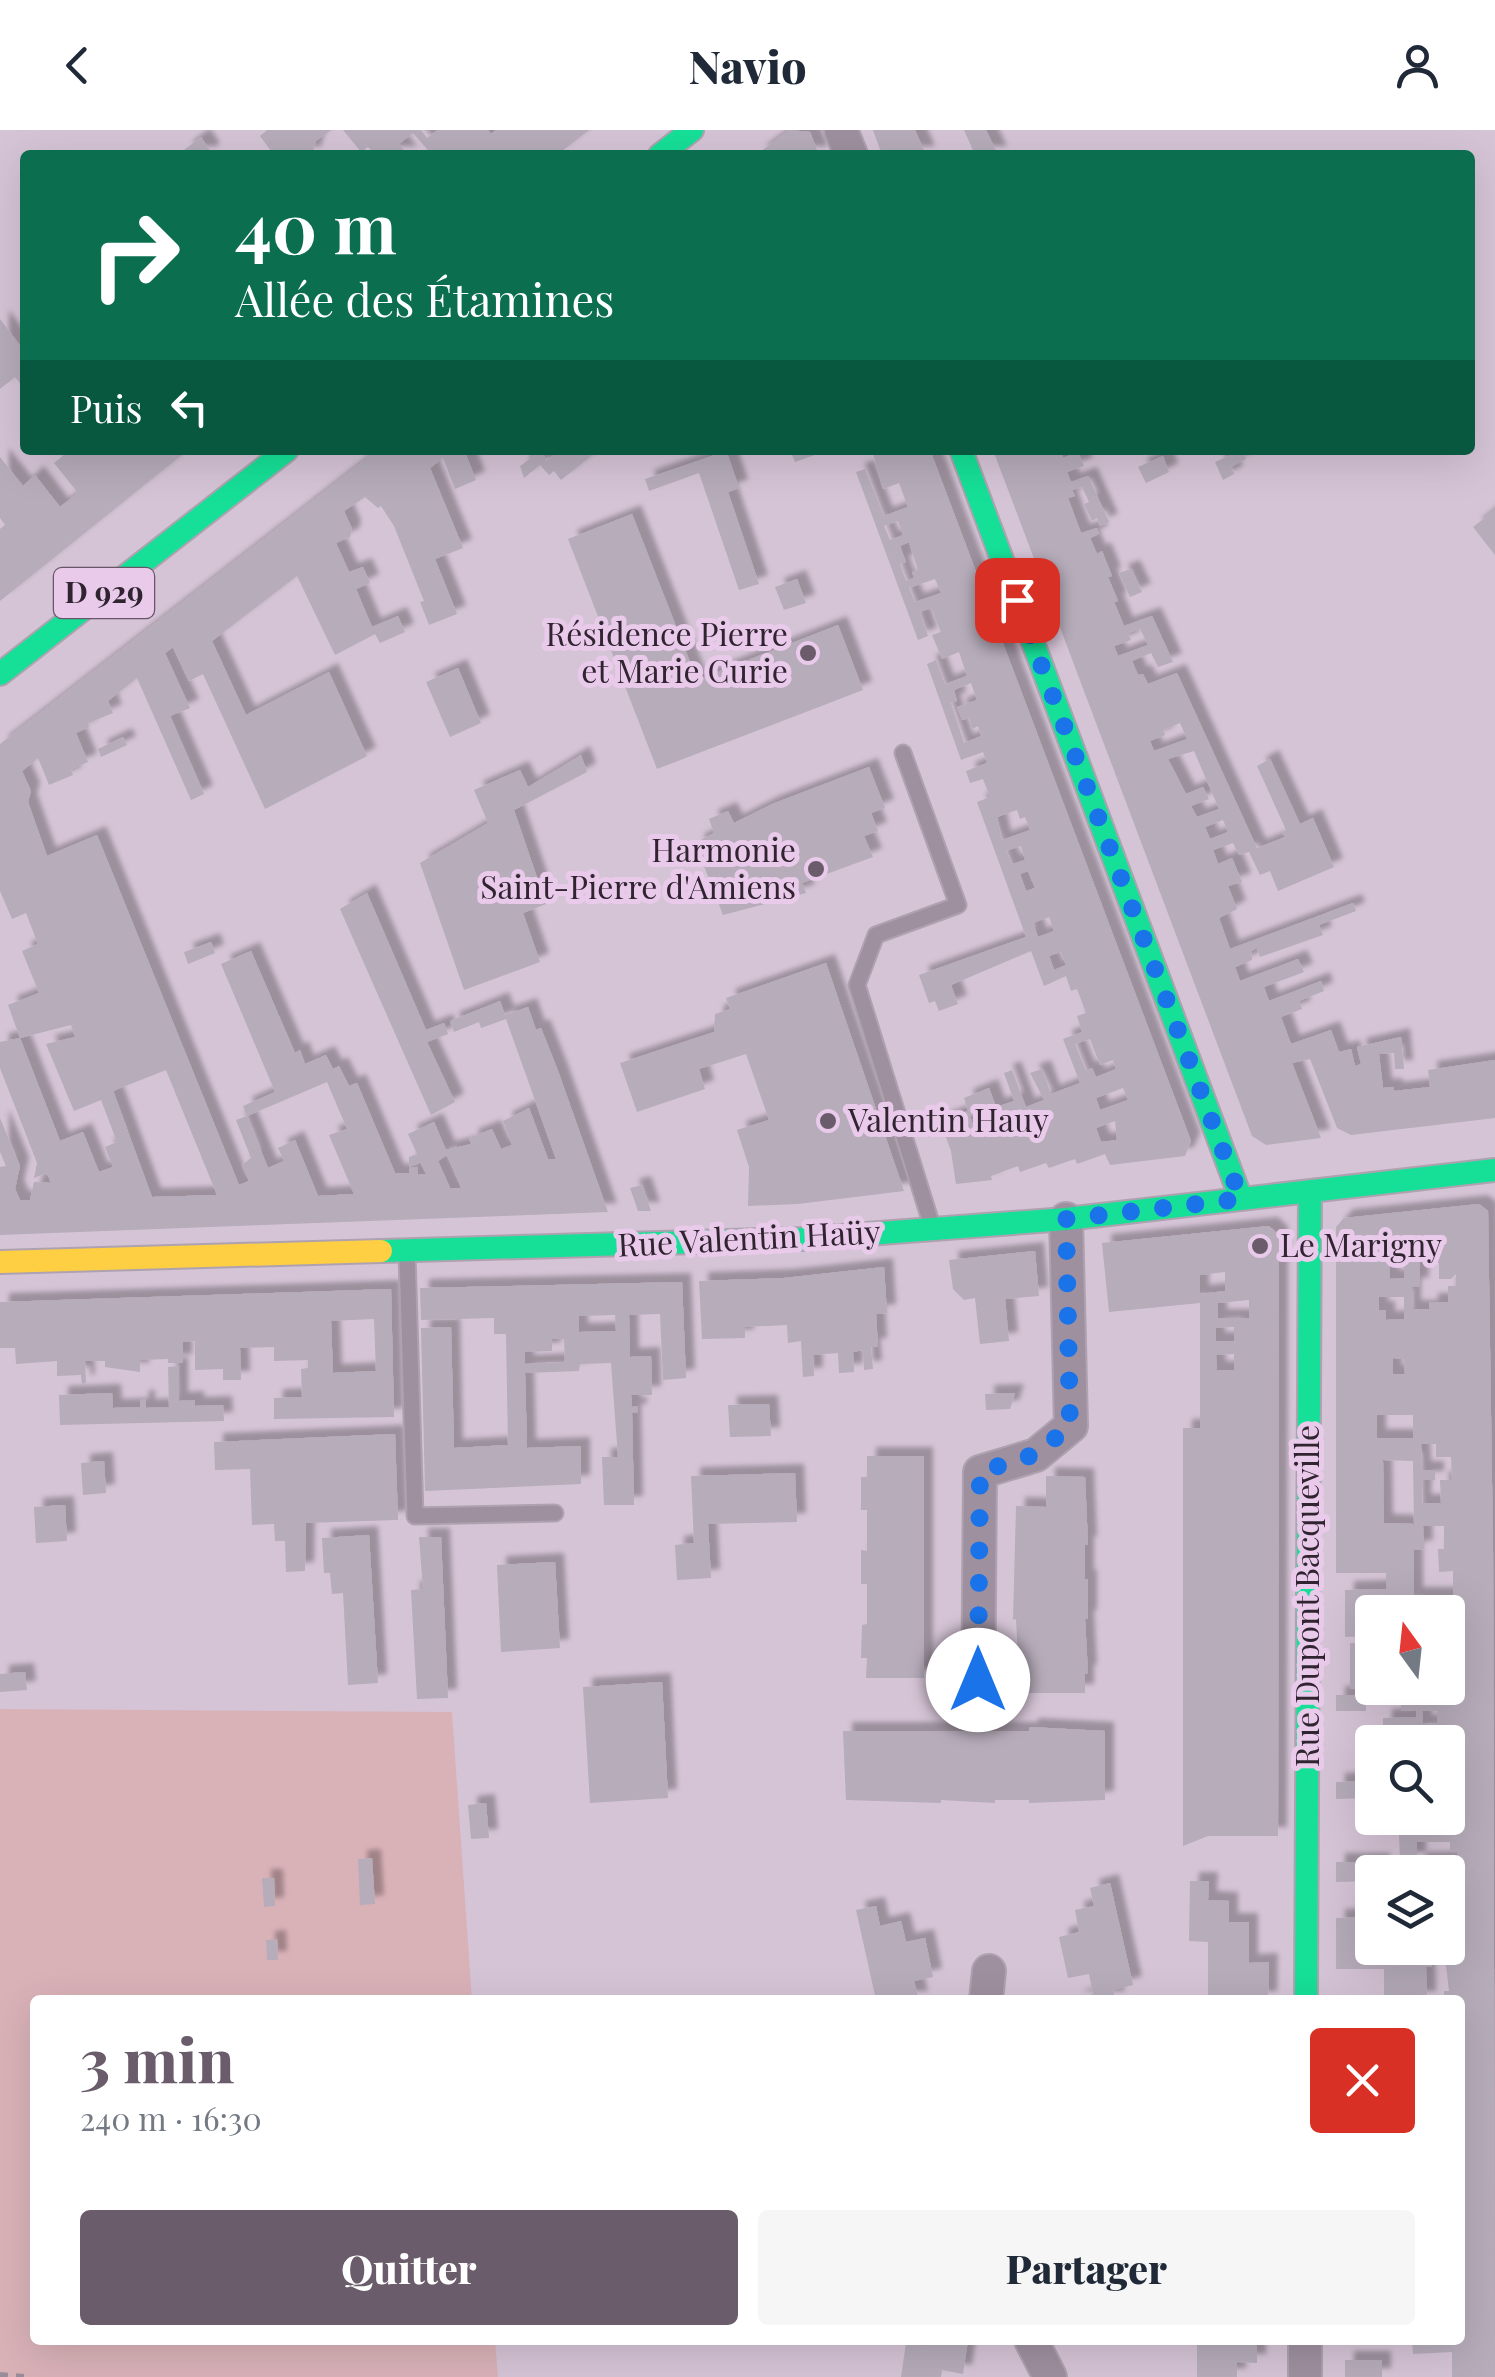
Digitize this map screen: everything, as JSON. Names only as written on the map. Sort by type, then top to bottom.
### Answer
[{"type":"street","points":[[666,150],[692,130]]},
{"type":"street","name":"D 929","points":[[0,674],[281,455]]},
{"type":"street","points":[[963,455],[1241,1199]]},
{"type":"street","name":"Rue Valentin Haüy","points":[[0,1262],[801,1239],[1066,1219],[1495,1170]]},
{"type":"street","name":"Rue Dupont Bacqueville","points":[[1306,1995],[1310,1191]]},
{"type":"street","points":[[978,1715],[980,1472],[1036,1454],[1070,1426],[1066,1219]]},
{"type":"street","points":[[1033,2345],[1050,2377]]},
{"type":"street","points":[[1305,2345],[1305,2377]]},
{"type":"lane","points":[[902,752],[958,904],[876,934],[856,985],[933,1230]]},
{"type":"lane","points":[[407,1252],[416,1516],[555,1512]]},
{"type":"path","points":[[0,2375],[25,2377]]},
{"type":"shaded area","points":[[0,1709],[452,1712],[472,1995],[30,1995],[30,2345],[495,2345],[498,2377],[0,2377]]},
{"type":"building","points":[[267,130],[331,130],[316,141],[313,150],[270,150],[260,136]]},
{"type":"building","points":[[343,130],[421,130],[427,138],[438,130],[488,130],[491,134],[496,130],[589,130],[563,150],[428,150],[413,133],[399,144],[404,150],[359,150]]},
{"type":"building","points":[[789,130],[810,132],[817,150],[763,150]]},
{"type":"building","points":[[873,130],[915,130],[924,150],[880,150]]},
{"type":"building","points":[[964,130],[986,130],[996,150],[973,150]]},
{"type":"building","points":[[201,137],[210,150],[184,150]]},
{"type":"building","points":[[0,319],[20,345],[20,384],[15,377],[0,389]]},
{"type":"building","points":[[64,455],[182,455],[0,601],[0,529],[5,525],[0,518],[0,457],[23,486],[35,475],[60,507],[78,493],[54,463]]},
{"type":"building","points":[[372,455],[466,455],[476,480],[455,489],[443,458],[430,468],[463,548],[435,559],[457,614],[429,625],[420,602],[424,601],[394,526],[381,506],[378,508],[365,497],[344,511],[352,529],[350,537],[336,543],[349,572],[363,567],[370,583],[356,589],[372,627],[398,616],[405,632],[380,643],[375,634],[335,655],[297,576],[212,641],[246,715],[329,672],[367,756],[265,809],[203,674],[189,681],[173,647],[165,653],[190,708],[170,716],[204,794],[191,800],[137,678],[108,701],[113,713],[88,723],[89,727],[76,733],[88,762],[71,769],[73,775],[49,785],[38,758],[22,771],[47,856],[97,835],[239,1185],[249,1181],[242,1165],[251,1158],[236,1120],[247,1116],[243,1106],[275,1092],[221,964],[251,951],[295,1053],[300,1050],[305,1064],[326,1055],[333,1069],[339,1066],[349,1086],[357,1083],[395,1173],[409,1173],[409,1168],[417,1167],[418,1175],[426,1174],[420,1162],[409,1167],[409,1157],[417,1154],[408,1134],[434,1122],[446,1150],[471,1144],[469,1138],[492,1129],[501,1149],[512,1145],[503,1121],[529,1108],[548,1159],[556,1159],[506,1019],[481,1028],[479,1022],[454,1032],[450,1021],[500,1001],[505,1015],[528,1007],[558,1071],[608,1212],[0,1235],[0,1167],[6,1166],[0,1152],[0,1118],[20,1166],[15,1189],[20,1200],[30,1200],[34,1182],[51,1183],[47,1173],[34,1178],[37,1163],[0,1068],[0,1042],[20,1038],[8,1005],[39,993],[22,951],[38,944],[26,913],[12,919],[0,891],[0,744]],"holes":[[[71,1025],[75,1037],[46,1044],[74,1111],[101,1100],[117,1142],[105,1147],[113,1167],[99,1172],[83,1132],[60,1141],[20,1038]],[[166,1070],[217,1195],[152,1197],[113,1091]],[[327,1082],[347,1129],[329,1135],[354,1194],[318,1196],[295,1140],[278,1148],[284,1161],[268,1168],[247,1116]],[[447,1155],[461,1188],[450,1188],[438,1161]]]},
{"type":"building","points":[[535,455],[544,455],[546,461],[554,455],[590,457],[561,480],[554,471],[549,475],[540,465],[524,478],[520,466]]},
{"type":"building","points":[[715,455],[728,455],[739,488],[728,492],[759,584],[739,590],[699,473],[649,491],[645,479]]},
{"type":"building","points":[[792,455],[815,455],[795,462]]},
{"type":"building","points":[[873,455],[932,455],[1191,1141],[1185,1156],[1110,1165],[1105,1154],[1077,1164],[1075,1159],[1049,1168],[1046,1163],[1020,1172],[1018,1166],[991,1176],[992,1180],[956,1184],[951,1151],[940,1121],[968,1111],[964,1098],[989,1088],[996,1107],[1014,1101],[1004,1073],[1012,1070],[1026,1107],[1044,1100],[1030,1073],[1042,1069],[1051,1094],[1080,1083],[1063,1039],[1082,1032],[1077,1016],[1086,1013],[1077,989],[1071,991],[1066,976],[1044,986],[1031,951],[951,985],[958,1004],[939,1011],[935,1001],[929,1003],[919,975],[1026,937],[977,802],[990,797],[983,779],[970,783],[966,771],[987,763],[983,752],[961,760],[927,664],[936,660],[945,684],[967,676],[959,652],[942,659],[932,635],[941,632],[931,608],[920,612],[928,636],[918,640],[856,472],[865,469],[884,516],[908,507],[899,483],[883,489]],"holes":[[[898,521],[903,535],[890,540],[884,526]],[[909,542],[918,570],[912,572],[914,578],[906,581],[900,564],[906,562],[900,546]],[[935,579],[941,593],[915,602],[909,588]],[[971,683],[977,700],[957,707],[962,720],[969,718],[972,729],[978,726],[981,736],[964,743],[951,703],[957,701],[954,690]],[[1017,810],[1030,830],[1002,840],[997,817]],[[1021,846],[1025,860],[1012,864],[1006,851]],[[1028,871],[1035,888],[1026,891],[1020,874]],[[1049,917],[1054,931],[1038,937],[1033,923]],[[1061,952],[1066,965],[1054,970],[1049,956]],[[1090,1039],[1100,1065],[1113,1060],[1116,1069],[1096,1077],[1092,1068],[1086,1071],[1075,1044]],[[1123,1088],[1128,1100],[1100,1110],[1096,1098]],[[979,1113],[985,1130],[976,1134],[970,1116]],[[1115,1121],[1117,1140],[1101,1142],[1096,1128]]]},
{"type":"building","points":[[995,455],[1079,455],[1084,466],[1067,472],[1071,482],[1088,476],[1109,522],[1100,526],[1097,518],[1092,521],[1082,487],[1072,490],[1075,496],[1068,498],[1081,533],[1097,528],[1099,534],[1090,538],[1097,554],[1102,551],[1112,576],[1108,577],[1118,601],[1114,602],[1124,626],[1152,616],[1173,662],[1158,667],[1151,653],[1132,661],[1138,675],[1143,674],[1148,684],[1177,673],[1257,848],[1285,837],[1282,832],[1286,830],[1257,766],[1270,759],[1300,824],[1313,818],[1334,867],[1278,891],[1270,871],[1260,875],[1249,852],[1239,855],[1233,843],[1213,850],[1218,864],[1232,858],[1242,882],[1228,886],[1237,909],[1219,918],[1230,949],[1353,903],[1356,911],[1319,925],[1323,935],[1260,957],[1257,948],[1251,951],[1252,960],[1235,967],[1240,981],[1298,959],[1304,972],[1264,987],[1269,1001],[1321,981],[1324,991],[1299,1001],[1302,1009],[1281,1017],[1291,1044],[1331,1030],[1339,1052],[1351,1049],[1355,1066],[1361,1064],[1357,1047],[1401,1037],[1404,1069],[1395,1069],[1394,1053],[1379,1054],[1383,1088],[1393,1087],[1394,1091],[1430,1087],[1428,1070],[1495,1060],[1495,1118],[1351,1135],[1337,1128],[1310,1059],[1292,1063],[1321,1138],[1266,1145],[1252,1136]],"holes":[[[1140,629],[1148,645],[1118,656],[1114,646],[1131,640],[1128,633]],[[1180,723],[1187,739],[1154,751],[1150,741]],[[1194,751],[1219,809],[1197,817],[1191,806],[1209,799],[1203,787],[1186,794],[1168,759]],[[1223,820],[1228,832],[1210,839],[1205,827]]]},
{"type":"building","points":[[1231,455],[1244,455],[1246,459],[1231,467],[1234,474],[1223,480],[1215,462]]},
{"type":"building","points":[[1163,456],[1169,472],[1146,483],[1138,467]]},
{"type":"building","points":[[1495,510],[1495,555],[1473,527]]},
{"type":"building","name":"Résidence Pierre et Marie Curie","points":[[632,514],[697,680],[838,625],[863,690],[657,769],[568,539]]},
{"type":"building","points":[[1131,569],[1142,592],[1130,597],[1119,573]]},
{"type":"building","points":[[797,579],[806,603],[784,610],[775,587]]},
{"type":"building","points":[[458,668],[481,723],[450,737],[426,682]]},
{"type":"building","points":[[123,737],[127,745],[101,757],[98,749]]},
{"type":"building","points":[[581,755],[587,772],[514,810],[546,904],[523,913],[540,962],[464,990],[420,863],[488,823],[474,790],[520,770],[528,787]]},
{"type":"building","points":[[869,767],[885,808],[871,813],[878,831],[864,836],[873,857],[802,883],[806,893],[723,915],[695,843],[714,833],[709,819],[728,811],[734,823]]},
{"type":"building","points":[[367,893],[426,1030],[444,1023],[448,1034],[427,1042],[455,1102],[431,1115],[340,909]]},
{"type":"building","points":[[211,942],[215,953],[188,964],[184,952]]},
{"type":"building","points":[[826,963],[904,1191],[748,1206],[749,1167],[737,1130],[769,1120],[746,1054],[699,1069],[705,1089],[637,1112],[620,1063],[714,1032],[715,1014],[730,1009],[726,998]]},
{"type":"building","points":[[642,1185],[651,1211],[638,1211],[630,1188]]},
{"type":"building","points":[[1479,1204],[1488,1211],[1493,1549],[1495,2377],[1452,2377],[1452,2352],[1413,2354],[1412,2345],[1465,2345],[1465,1995],[1444,1995],[1444,1991],[1449,1991],[1446,1965],[1465,1965],[1465,1855],[1450,1850],[1450,1842],[1417,1842],[1417,1855],[1400,1855],[1399,1835],[1465,1835],[1465,1725],[1383,1725],[1383,1718],[1416,1717],[1416,1710],[1401,1711],[1401,1705],[1465,1705],[1465,1595],[1453,1595],[1453,1571],[1439,1572],[1438,1549],[1444,1549],[1444,1526],[1423,1526],[1424,1549],[1414,1550],[1414,1595],[1355,1595],[1355,1637],[1345,1637],[1345,1590],[1386,1589],[1386,1573],[1336,1573],[1336,1227],[1344,1218]],"holes":[[[1419,1254],[1430,1254],[1429,1262],[1439,1263],[1439,1279],[1451,1279],[1456,1274],[1456,1286],[1448,1286],[1448,1302],[1429,1302],[1429,1309],[1412,1309],[1412,1287],[1420,1286]],[[1389,1255],[1404,1255],[1404,1278],[1390,1279]],[[1379,1297],[1404,1297],[1404,1319],[1386,1320],[1386,1310],[1379,1310]],[[1393,1358],[1404,1359],[1405,1374],[1393,1374]],[[1377,1415],[1413,1415],[1413,1438],[1377,1438]],[[1421,1444],[1436,1444],[1436,1457],[1451,1457],[1452,1480],[1440,1480],[1441,1503],[1422,1503],[1423,1480],[1435,1480],[1435,1470],[1422,1470]],[[1383,1460],[1413,1461],[1414,1524],[1384,1523]],[[1422,1711],[1437,1711],[1437,1723],[1423,1724]]]},
{"type":"building","points":[[1269,1226],[1279,1235],[1278,1836],[1208,1836],[1183,1846],[1183,1428],[1200,1428],[1200,1303],[1109,1312],[1102,1243]],"holes":[[[1225,1272],[1225,1291],[1200,1294],[1200,1275]],[[1249,1300],[1249,1318],[1218,1318],[1218,1303]],[[1234,1327],[1234,1341],[1216,1341],[1216,1328]],[[1234,1354],[1234,1370],[1217,1370],[1216,1355]]]},
{"type":"building","points":[[1035,1251],[1039,1296],[1005,1299],[1009,1341],[980,1344],[975,1298],[964,1300],[953,1289],[949,1260]]},
{"type":"building","points":[[884,1267],[887,1313],[876,1314],[878,1347],[871,1347],[873,1369],[864,1370],[863,1350],[853,1352],[854,1372],[839,1373],[838,1353],[813,1355],[814,1376],[803,1377],[801,1341],[788,1343],[787,1325],[745,1327],[745,1338],[702,1339],[699,1281],[784,1278]]},
{"type":"building","points":[[682,1282],[686,1378],[663,1380],[660,1314],[629,1315],[630,1357],[651,1356],[652,1395],[631,1395],[632,1407],[638,1406],[638,1412],[632,1413],[634,1505],[604,1505],[602,1457],[618,1457],[611,1363],[580,1364],[579,1371],[525,1373],[527,1448],[581,1446],[581,1484],[425,1491],[421,1328],[451,1327],[454,1448],[508,1445],[506,1334],[494,1334],[494,1318],[421,1320],[420,1288]],"holes":[[[615,1315],[616,1331],[579,1332],[579,1316]],[[552,1339],[564,1339],[565,1362],[525,1364],[525,1352],[552,1351]]]},
{"type":"building","points":[[391,1289],[394,1417],[274,1419],[274,1398],[302,1397],[301,1369],[308,1368],[308,1360],[274,1361],[274,1347],[240,1348],[241,1380],[223,1380],[223,1369],[195,1370],[195,1341],[183,1342],[183,1363],[140,1360],[140,1372],[105,1367],[105,1361],[85,1361],[86,1383],[82,1384],[81,1375],[57,1376],[57,1361],[16,1364],[15,1348],[0,1348],[0,1302]],"holes":[[[374,1319],[376,1371],[333,1373],[331,1321]]]},
{"type":"building","points":[[179,1366],[179,1401],[195,1400],[195,1406],[223,1405],[224,1421],[60,1425],[59,1395],[112,1393],[113,1408],[140,1407],[140,1399],[146,1399],[146,1408],[169,1407],[168,1367]]},
{"type":"building","points":[[1015,1393],[1010,1409],[986,1410],[985,1394]]},
{"type":"building","points":[[769,1404],[771,1436],[730,1437],[728,1405]]},
{"type":"building","points":[[395,1434],[398,1520],[306,1523],[305,1571],[286,1572],[285,1541],[275,1541],[274,1524],[252,1525],[250,1469],[215,1470],[214,1442]]},
{"type":"building","points":[[867,1456],[924,1456],[924,1678],[866,1678],[867,1658],[861,1658],[862,1625],[867,1624],[867,1584],[861,1584],[861,1550],[867,1551],[867,1510],[861,1510],[861,1477],[867,1477]]},
{"type":"building","points":[[104,1461],[106,1493],[83,1495],[81,1463]]},
{"type":"building","points":[[795,1473],[797,1522],[708,1524],[711,1578],[677,1580],[675,1545],[694,1543],[691,1476]]},
{"type":"building","points":[[1046,1476],[1085,1477],[1085,1693],[1020,1693],[1016,1619],[1013,1620],[1016,1506],[1046,1507]]},
{"type":"building","points":[[65,1505],[67,1541],[36,1543],[34,1507]]},
{"type":"building","points":[[369,1535],[378,1683],[348,1685],[343,1593],[332,1594],[330,1573],[324,1573],[322,1538]]},
{"type":"building","points":[[419,1537],[441,1537],[448,1698],[417,1699],[411,1590],[423,1589]]},
{"type":"building","points":[[555,1562],[560,1648],[501,1652],[497,1565]]},
{"type":"building","points":[[1350,1643],[1355,1643],[1355,1689],[1350,1689]]},
{"type":"building","points":[[25,1672],[27,1690],[0,1692],[0,1674]]},
{"type":"building","points":[[662,1682],[668,1798],[590,1803],[583,1687]]},
{"type":"building","points":[[1336,1695],[1355,1695],[1355,1705],[1366,1705],[1366,1711],[1336,1711]]},
{"type":"building","points":[[1029,1727],[1105,1731],[1105,1800],[846,1800],[843,1731],[1029,1731]]},
{"type":"building","points":[[1355,1781],[1355,1798],[1336,1799],[1336,1782]]},
{"type":"building","points":[[486,1803],[489,1838],[471,1839],[468,1805]]},
{"type":"building","points":[[372,1858],[375,1904],[360,1905],[358,1859]]},
{"type":"building","points":[[1336,1862],[1355,1862],[1355,1881],[1336,1882]]},
{"type":"building","points":[[262,1878],[274,1878],[275,1906],[264,1907]]},
{"type":"building","points":[[1190,1881],[1209,1881],[1208,1900],[1229,1901],[1229,1922],[1249,1922],[1249,1963],[1269,1962],[1268,1995],[1208,1995],[1208,1942],[1189,1941]]},
{"type":"building","points":[[1110,1883],[1133,1985],[1113,1990],[1114,1995],[1090,1995],[1093,1994],[1089,1974],[1068,1978],[1059,1937],[1079,1932],[1075,1910],[1094,1906],[1090,1888]]},
{"type":"building","points":[[876,1906],[880,1926],[901,1921],[906,1942],[925,1938],[933,1977],[914,1981],[918,1995],[875,1995],[856,1910]]},
{"type":"building","points":[[1355,1917],[1355,1965],[1432,1967],[1426,1967],[1427,1995],[1384,1995],[1384,1969],[1336,1969],[1336,1918]]},
{"type":"building","points":[[277,1939],[278,1960],[267,1960],[266,1940]]},
{"type":"building","points":[[906,2345],[967,2345],[963,2374],[942,2370],[941,2377],[901,2377]]},
{"type":"building","points":[[1197,2345],[1257,2345],[1257,2363],[1237,2362],[1237,2377],[1197,2377]]},
{"type":"building","points":[[1345,2360],[1382,2360],[1382,2377],[1345,2377]]},
{"type":"traffic: fast","points":[[666,150],[692,130]]},
{"type":"traffic: fast","points":[[0,674],[281,455]]},
{"type":"traffic: fast","points":[[963,455],[1241,1199]]},
{"type":"traffic: fast","points":[[381,1251],[801,1239],[1066,1219],[1495,1170]]},
{"type":"traffic: fast","points":[[1306,1995],[1310,1191]]},
{"type":"traffic: slow","points":[[0,1262],[381,1251]]},
{"type":"place","name":"Résidence Pierre et Marie Curie","points":[[808,653]]},
{"type":"place","name":"Harmonie Saint-Pierre d'Amiens","points":[[816,869]]},
{"type":"place","name":"Valentin Hauy","points":[[828,1121]]},
{"type":"place","name":"Le Marigny","points":[[1260,1246]]},
{"type":"route","points":[[978,1680],[980,1472],[1036,1454],[1070,1426],[1066,1219],[1241,1199],[1017,600]]}]
